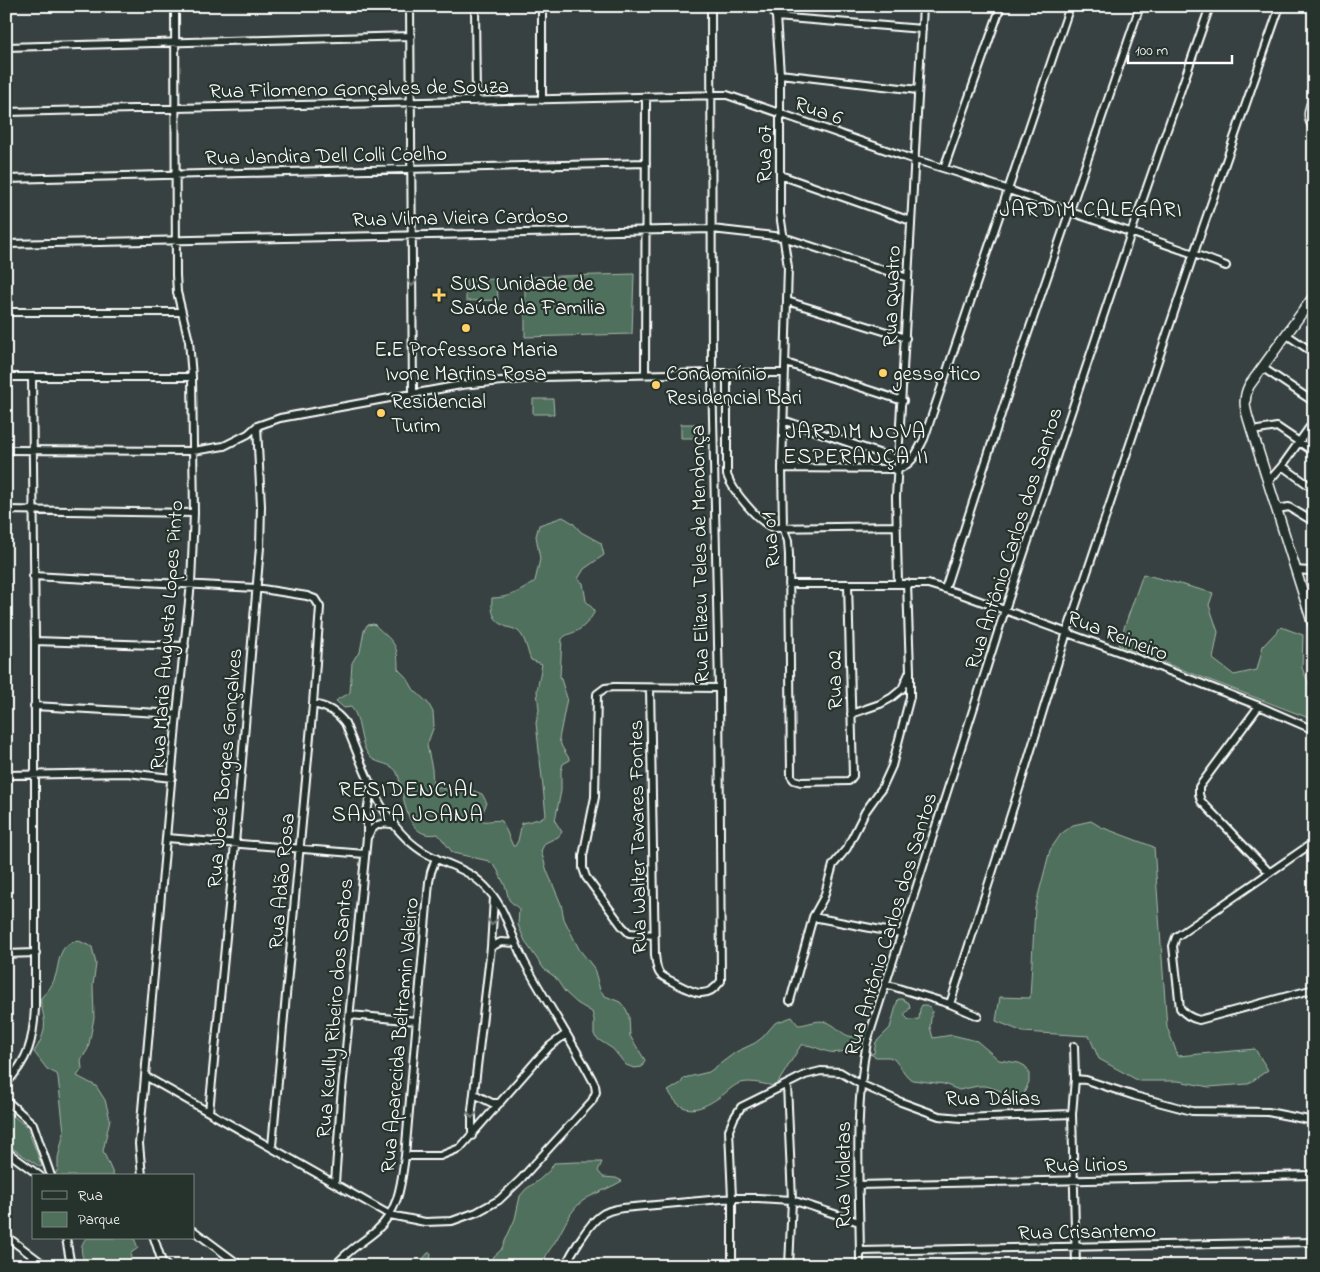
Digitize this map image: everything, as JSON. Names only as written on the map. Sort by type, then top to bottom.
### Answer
[{"type":"street","name":"Rua Maria Augusta Lopes Pinto","points":[[142,1174],[139,1144],[177,714],[191,583],[194,513],[192,378],[189,341],[177,292],[174,108],[175,6]]},
{"type":"street","points":[[410,6],[413,394]]},
{"type":"street","points":[[475,6],[476,102]]},
{"type":"street","points":[[542,6],[542,100]]},
{"type":"street","name":"Rua Elizeu Teles de Mendonça","points":[[711,6],[712,373],[719,688],[721,980]]},
{"type":"street","name":"Rua 07","points":[[772,6],[776,17],[780,74],[780,214],[787,251],[787,301]]},
{"type":"street","name":"Rua Quatro","points":[[898,583],[898,469],[923,6]]},
{"type":"street","points":[[944,168],[1001,6]]},
{"type":"street","points":[[782,468],[898,469],[906,466],[913,459],[924,439],[1070,6]]},
{"type":"street","points":[[945,589],[1015,371],[1140,6]]},
{"type":"street","name":"Rua Antônio Carlos dos Santos","points":[[860,1084],[867,1042],[1005,610],[1131,233],[1210,6]]},
{"type":"street","points":[[950,1004],[1067,632],[1194,253],[1280,6]]},
{"type":"street","points":[[776,17],[922,29]]},
{"type":"street","points":[[6,46],[411,36]]},
{"type":"street","points":[[780,74],[918,90]]},
{"type":"street","name":"Rua Filomeno Gonçalves de Souza","points":[[6,112],[712,95]]},
{"type":"street","name":"Rua 6","points":[[712,95],[727,95],[1194,253],[1226,266]]},
{"type":"street","points":[[1314,97],[1308,114],[1314,127]]},
{"type":"street","points":[[645,374],[646,98]]},
{"type":"street","name":"Rua Jandira Dell Colli Coelho","points":[[6,179],[646,163]]},
{"type":"street","points":[[780,175],[911,221]]},
{"type":"street","name":"Rua Vilma Vieira Cardoso","points":[[6,244],[712,228],[783,237],[908,278]]},
{"type":"street","points":[[787,301],[906,338]]},
{"type":"street","name":"Rua 01","points":[[787,301],[782,468],[783,527],[788,541],[791,776],[794,780],[801,782],[849,781],[853,776]]},
{"type":"street","points":[[1312,303],[1249,386],[1244,396],[1252,431],[1313,625]]},
{"type":"street","points":[[6,312],[182,312]]},
{"type":"street","points":[[1287,336],[1314,353]]},
{"type":"street","points":[[786,363],[903,401]]},
{"type":"street","points":[[1263,368],[1314,402]]},
{"type":"street","points":[[727,373],[727,475],[730,483],[763,522],[774,528],[897,526]]},
{"type":"street","points":[[6,450],[193,451],[224,446],[248,434],[257,426],[302,412],[460,386],[543,377],[785,373]]},
{"type":"street","points":[[6,377],[192,378]]},
{"type":"street","points":[[6,1084],[24,1062],[34,1029],[36,953],[32,377]]},
{"type":"street","points":[[783,420],[899,460]]},
{"type":"street","points":[[1268,482],[1282,466],[1314,421]]},
{"type":"street","name":"Rua José Borges Gonçalves","points":[[209,1112],[235,844],[260,547],[261,506],[257,426]]},
{"type":"street","points":[[1252,431],[1277,427],[1314,452]]},
{"type":"street","points":[[1282,466],[1314,489]]},
{"type":"street","points":[[1277,509],[1289,507],[1314,522]]},
{"type":"street","points":[[6,510],[194,513]]},
{"type":"street","points":[[1295,570],[1314,573]]},
{"type":"street","points":[[33,576],[191,583],[256,588]]},
{"type":"street","name":"Rua Reineiro","points":[[789,584],[928,584],[1067,632],[1259,706],[1314,730]]},
{"type":"street","name":"Rua 02","points":[[848,584],[853,776]]},
{"type":"street","points":[[790,1001],[813,917],[824,896],[834,865],[847,848],[865,812],[882,788],[890,772],[910,698],[907,584]]},
{"type":"street","name":"Rua Adão Rosa","points":[[256,588],[308,596],[315,599],[320,606],[313,704],[272,1146]]},
{"type":"street","points":[[35,641],[185,646]]},
{"type":"street","points":[[851,714],[891,698],[902,690],[910,671]]},
{"type":"street","points":[[654,935],[630,933],[622,926],[586,877],[583,868],[595,798],[597,694],[605,688],[614,687],[719,688]]},
{"type":"street","name":"Rua Walter Tavares Fontes","points":[[650,688],[654,935],[658,969],[661,975],[691,991],[699,993],[712,990],[721,980]]},
{"type":"street","points":[[146,1076],[272,1146],[390,1215],[425,1222],[452,1221],[476,1212],[499,1200],[592,1102],[596,1092],[595,1085],[524,962],[494,897],[474,875],[436,858],[411,843],[392,824],[379,802],[345,724],[338,714],[326,707],[313,704]]},
{"type":"street","points":[[34,706],[177,714]]},
{"type":"street","points":[[1259,706],[1199,787],[1198,794],[1200,800],[1269,872]]},
{"type":"street","points":[[6,775],[127,773],[172,778]]},
{"type":"street","name":"Rua Keully Ribeiro dos Santos","points":[[335,1183],[341,1099],[367,837],[367,812],[372,785]]},
{"type":"street","points":[[367,837],[374,826],[382,823],[392,824]]},
{"type":"street","points":[[167,838],[365,854]]},
{"type":"street","points":[[1314,842],[1176,936],[1173,946],[1180,1008],[1188,1016],[1199,1020],[1314,989]]},
{"type":"street","name":"Rua Aparecida Beltramin Valeiro","points":[[390,1215],[400,1190],[405,1156],[431,872],[436,858]]},
{"type":"street","points":[[472,1136],[474,1094],[491,947],[494,897]]},
{"type":"street","points":[[813,917],[902,934]]},
{"type":"street","points":[[491,947],[502,942],[515,943]]},
{"type":"street","points":[[6,954],[36,953]]},
{"type":"street","points":[[885,984],[950,1004],[978,1016]]},
{"type":"street","points":[[350,1016],[417,1020]]},
{"type":"street","points":[[405,1156],[440,1156],[460,1148],[537,1060],[566,1034]]},
{"type":"street","points":[[1074,1046],[1075,1079],[1072,1114],[1076,1266]]},
{"type":"street","name":"Rua Dálias","points":[[732,1198],[729,1130],[741,1107],[805,1075],[821,1071],[840,1072],[860,1084],[939,1116],[961,1118],[1072,1114]]},
{"type":"street","points":[[1075,1079],[1086,1080],[1135,1096],[1192,1110],[1268,1112],[1314,1121]]},
{"type":"street","points":[[787,1084],[792,1200],[789,1266]]},
{"type":"street","name":"Rua Violetas","points":[[860,1084],[858,1185],[860,1266]]},
{"type":"street","points":[[474,1094],[486,1101],[500,1103]]},
{"type":"street","points":[[6,1100],[33,1124],[50,1174]]},
{"type":"street","points":[[6,1151],[37,1174]]},
{"type":"street","name":"Rua Lirios","points":[[858,1185],[1314,1175]]},
{"type":"street","points":[[715,1266],[732,1265],[732,1198]]},
{"type":"street","points":[[565,1266],[574,1248],[600,1216],[611,1210],[623,1208],[732,1198],[792,1200],[859,1222]]},
{"type":"street","points":[[334,1266],[341,1257],[376,1231],[390,1215]]},
{"type":"street","points":[[195,1232],[240,1266]]},
{"type":"street","points":[[6,1236],[46,1266]]},
{"type":"street","points":[[66,1240],[71,1266]]},
{"type":"street","points":[[155,1240],[165,1264]]},
{"type":"street","name":"Rua Crisantemo","points":[[860,1251],[1314,1242]]},
{"type":"green space","points":[[634,274],[632,334],[525,337],[525,277]]},
{"type":"green space","points":[[497,279],[498,300],[466,301],[466,280]]},
{"type":"green space","points":[[533,399],[553,399],[554,414],[533,414]]},
{"type":"green space","points":[[681,424],[701,424],[701,438],[681,438]]},
{"type":"green space","points":[[563,517],[573,523],[581,532],[601,543],[604,555],[584,569],[578,579],[583,583],[586,601],[594,610],[594,613],[582,627],[562,639],[560,676],[567,698],[559,739],[570,760],[563,764],[561,771],[561,791],[555,821],[562,832],[558,837],[545,843],[541,851],[561,904],[564,919],[579,949],[594,968],[600,990],[605,996],[620,1002],[626,1009],[629,1016],[630,1036],[645,1060],[642,1067],[634,1068],[626,1065],[613,1049],[596,1038],[592,1012],[577,1003],[565,992],[555,977],[544,969],[526,943],[518,925],[519,909],[509,900],[506,888],[497,869],[489,861],[453,853],[438,834],[427,834],[419,831],[413,824],[408,815],[396,771],[370,757],[364,745],[357,717],[351,707],[344,708],[336,701],[350,692],[352,663],[360,652],[367,625],[374,624],[393,643],[397,653],[398,669],[407,678],[414,690],[428,703],[433,712],[434,726],[427,745],[433,786],[445,789],[466,788],[482,794],[487,803],[479,820],[502,821],[513,846],[515,846],[522,823],[539,819],[546,815],[536,723],[539,710],[537,691],[542,664],[531,660],[525,641],[518,631],[502,625],[496,619],[492,608],[492,598],[504,597],[515,593],[535,581],[540,559],[536,536],[539,525]]},
{"type":"green space","points":[[1143,574],[1213,593],[1209,605],[1218,632],[1213,659],[1234,675],[1257,670],[1263,646],[1281,627],[1303,635],[1302,668],[1314,695],[1314,720],[1118,645]]},
{"type":"green space","points":[[1091,821],[1101,827],[1154,847],[1167,1027],[1178,1056],[1255,1049],[1268,1070],[1248,1084],[1209,1087],[1178,1081],[1139,1081],[1099,1059],[1089,1036],[1023,1032],[996,1021],[1000,997],[1030,998],[1035,908],[1050,850],[1061,834],[1073,825]]},
{"type":"green space","points":[[79,941],[92,947],[96,964],[93,985],[94,1018],[88,1049],[81,1060],[82,1069],[77,1076],[96,1086],[105,1100],[110,1119],[103,1151],[113,1174],[55,1174],[58,1169],[58,1158],[64,1132],[58,1077],[57,1074],[47,1069],[34,1052],[44,1032],[41,998],[52,984],[62,951],[71,943]]},
{"type":"green space","points":[[898,999],[909,1003],[910,1008],[904,1015],[909,1020],[919,1019],[922,1005],[930,1007],[932,1011],[930,1027],[933,1038],[952,1035],[977,1041],[999,1060],[1019,1063],[1025,1066],[1029,1072],[1029,1082],[1022,1098],[986,1086],[959,1090],[944,1084],[912,1080],[894,1059],[876,1057],[870,1054],[874,1053],[876,1042],[890,1028]]},
{"type":"green space","points":[[792,1017],[798,1025],[819,1021],[826,1022],[849,1036],[861,1036],[862,1042],[857,1046],[840,1052],[828,1052],[813,1046],[801,1045],[776,1086],[745,1082],[734,1086],[702,1107],[690,1109],[684,1107],[678,1104],[668,1091],[681,1083],[684,1078],[709,1072],[736,1052],[755,1043],[775,1023]]},
{"type":"green space","points":[[6,1110],[27,1127],[42,1166],[40,1167],[6,1144]]},
{"type":"green space","points":[[602,1162],[598,1171],[603,1177],[616,1178],[622,1181],[587,1198],[576,1207],[548,1253],[544,1266],[483,1266],[501,1250],[515,1219],[520,1196],[526,1189],[550,1170],[554,1163]]},
{"type":"green space","points":[[85,1240],[135,1240],[138,1248],[131,1253],[130,1266],[86,1266],[81,1248]]},
{"type":"green space","points":[[428,1253],[431,1253],[430,1266],[419,1266],[421,1261]]},
{"type":"place","name":"SUS Unidade de Saúde da Familia","points":[[439,295]]},
{"type":"place","name":"E.E Professora Maria Ivone Martins Rosa","points":[[466,328]]},
{"type":"place","name":"gesso tico","points":[[883,373]]},
{"type":"place","name":"Condomínio Residencial Bari","points":[[656,385]]},
{"type":"place","name":"Residencial Turim","points":[[381,413]]},
{"type":"district","name":"JARDIM CALEGARI","points":[[1091,208]]},
{"type":"district","name":"JARDIM NOVA ESPERANÇA II","points":[[856,442]]},
{"type":"district","name":"RESIDENCIAL SANTA JOANA","points":[[408,800]]}]
